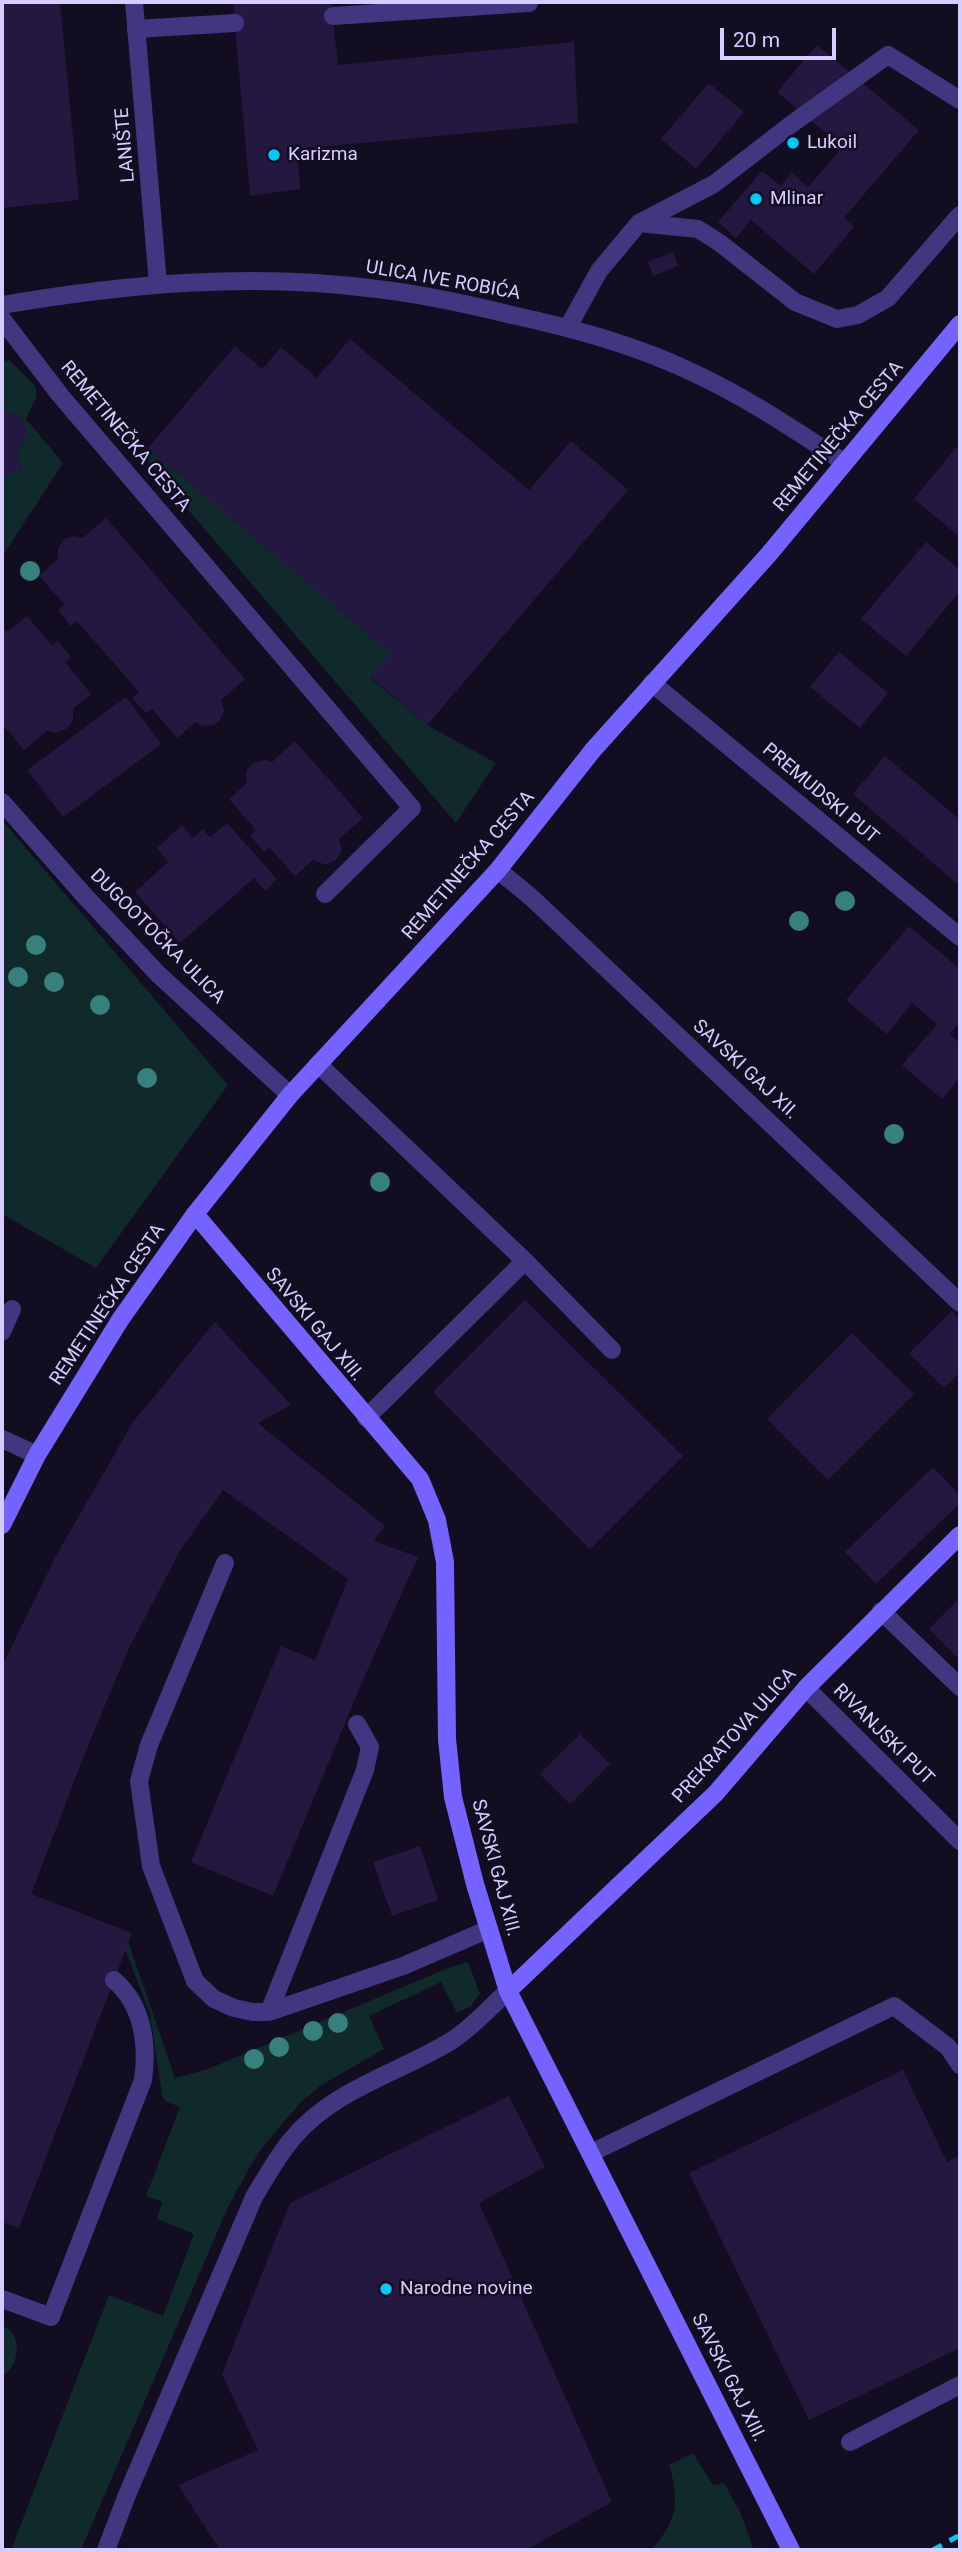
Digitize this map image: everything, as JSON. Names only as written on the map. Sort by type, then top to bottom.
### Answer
[{"type":"street","name":"LANIŠTE","points":[[134,2],[158,284]]},
{"type":"street","points":[[333,16],[352,8],[528,3]]},
{"type":"street","points":[[136,29],[235,23]]},
{"type":"street","points":[[568,327],[599,271],[639,223],[715,184],[793,123],[888,55],[960,100]]},
{"type":"street","points":[[639,223],[698,229],[795,302],[838,319],[858,315],[888,298],[960,215]]},
{"type":"street","name":"ULICA IVE ROBIĆA","points":[[2,304],[79,291],[229,281],[304,282],[376,288],[458,302],[568,327],[638,349],[698,374],[749,401],[844,462]]},
{"type":"street","name":"REMETINEČKA CESTA","points":[[2,319],[60,394],[411,807],[325,894]]},
{"type":"street","name":"REMETINEČKA CESTA","points":[[2,1525],[37,1455],[120,1320],[195,1214],[290,1095],[498,870],[593,751],[769,554],[960,324]]},
{"type":"street","name":"PREMUDSKI PUT","points":[[652,683],[960,937]]},
{"type":"street","name":"DUGOOTOČKA ULICA","points":[[2,802],[158,974],[290,1095]]},
{"type":"street","name":"SAVSKI GAJ XII.","points":[[498,870],[542,908],[960,1303]]},
{"type":"street","points":[[318,1064],[525,1261],[612,1350]]},
{"type":"street","name":"SAVSKI GAJ XIII.","points":[[195,1214],[420,1479],[437,1520],[444,1562],[447,1739],[453,1797],[508,1991],[791,2550]]},
{"type":"street","points":[[366,1418],[525,1261]]},
{"type":"street","points":[[2,1332],[12,1309]]},
{"type":"street","points":[[2,1439],[37,1455]]},
{"type":"street","name":"PREKRATOVA ULICA","points":[[508,1991],[716,1793],[806,1688],[960,1535]]},
{"type":"street","points":[[225,1563],[149,1745],[139,1780],[151,1866],[195,1981],[214,1999],[234,2008],[269,2012],[403,1966],[489,1929]]},
{"type":"street","points":[[881,1611],[960,1687]]},
{"type":"street","name":"RIVANJSKI PUT","points":[[806,1688],[960,1841]]},
{"type":"street","points":[[269,2012],[365,1770],[370,1747],[357,1724]]},
{"type":"street","points":[[2,2299],[51,2317],[143,2080],[146,2059],[136,2007],[114,1980]]},
{"type":"street","points":[[106,2550],[254,2197],[272,2165],[293,2137],[326,2109],[356,2089],[453,2040],[508,1991]]},
{"type":"street","points":[[592,2153],[894,2006],[948,2048],[960,2065]]},
{"type":"street","points":[[850,2442],[960,2385]]},
{"type":"green space","points":[[9,360],[36,387],[36,398],[26,419],[63,463],[2,557],[2,476],[22,470],[16,448],[22,443],[27,429],[19,415],[5,411],[2,399],[2,362]]},
{"type":"green space","points":[[148,448],[391,654],[371,678],[427,725],[496,763],[456,823],[149,464]]},
{"type":"green space","points":[[2,820],[228,1085],[96,1268],[2,1214]]},
{"type":"green space","points":[[128,1941],[175,2078],[208,2069],[468,1962],[480,1994],[471,2006],[457,2013],[441,1982],[369,2016],[384,2049],[320,2086],[301,2102],[262,2148],[228,2207],[81,2550],[11,2550],[109,2295],[163,2316],[194,2234],[157,2219],[162,2202],[146,2196],[180,2107],[165,2101],[162,2095],[150,2014],[125,1949]]},
{"type":"green space","points":[[2,2325],[14,2336],[17,2350],[13,2365],[2,2377]]},
{"type":"green space","points":[[693,2453],[713,2485],[724,2483],[741,2514],[754,2550],[651,2550],[666,2530],[674,2510],[674,2490],[669,2465]]},
{"type":"building","points":[[2,2],[60,2],[79,200],[2,208]]},
{"type":"building","points":[[233,2],[331,2],[338,65],[574,42],[578,123],[297,149],[300,189],[250,196]]},
{"type":"building","points":[[817,45],[919,130],[844,218],[854,227],[814,274],[751,220],[736,238],[718,222],[762,171],[781,186],[792,173],[808,187],[843,147],[777,92]]},
{"type":"building","points":[[709,83],[744,112],[696,169],[661,139]]},
{"type":"building","points":[[673,252],[678,266],[653,276],[648,262]]},
{"type":"building","points":[[350,339],[529,490],[571,441],[628,490],[427,725],[371,677],[391,654],[148,448],[235,346],[262,369],[281,347],[317,378]]},
{"type":"building","points":[[2,401],[5,411],[19,415],[27,428],[25,439],[16,448],[22,471],[2,476]]},
{"type":"building","points":[[960,443],[960,537],[914,499]]},
{"type":"building","points":[[106,518],[245,679],[221,700],[224,711],[214,725],[202,726],[196,722],[177,738],[152,709],[146,713],[132,698],[139,692],[77,621],[71,626],[58,610],[65,605],[39,576],[58,559],[58,548],[64,539],[74,536],[83,538]]},
{"type":"building","points":[[926,542],[960,570],[960,591],[906,656],[861,619]]},
{"type":"building","points":[[27,616],[52,645],[58,641],[71,657],[65,662],[91,694],[73,709],[73,721],[66,729],[56,733],[47,731],[24,750],[2,724],[2,627],[8,631]]},
{"type":"building","points":[[839,652],[888,693],[860,728],[810,687]]},
{"type":"building","points":[[126,697],[161,744],[63,817],[27,770]]},
{"type":"building","points":[[295,741],[363,818],[339,839],[342,850],[336,860],[326,865],[313,860],[295,876],[269,847],[264,852],[250,836],[256,830],[229,799],[247,783],[246,772],[253,763],[264,760],[272,762]]},
{"type":"building","points":[[885,756],[960,820],[960,886],[853,794]]},
{"type":"building","points":[[227,823],[277,879],[265,891],[254,878],[180,943],[135,892],[168,862],[157,848],[182,825],[193,838],[203,829],[210,837]]},
{"type":"building","points":[[909,926],[960,969],[960,1022],[950,1034],[960,1043],[960,1077],[942,1099],[902,1065],[937,1024],[912,1003],[887,1034],[846,1000]]},
{"type":"building","points":[[525,1300],[683,1456],[590,1549],[433,1392]]},
{"type":"building","points":[[952,1311],[960,1319],[960,1372],[944,1388],[909,1353]]},
{"type":"building","points":[[215,1322],[291,1405],[258,1423],[385,1526],[374,1541],[418,1557],[363,1680],[273,1896],[191,1862],[281,1646],[315,1660],[348,1579],[223,1490],[181,1549],[128,1650],[31,1894],[132,1933],[19,2228],[2,2222],[2,1666],[57,1554],[133,1422]]},
{"type":"building","points":[[852,1333],[914,1394],[828,1480],[767,1419]]},
{"type":"building","points":[[933,1467],[960,1495],[960,1503],[876,1584],[845,1552]]},
{"type":"building","points":[[960,1598],[960,1660],[929,1629]]},
{"type":"building","points":[[580,1734],[610,1764],[570,1804],[540,1774]]},
{"type":"building","points":[[420,1846],[438,1900],[392,1916],[373,1862]]},
{"type":"building","points":[[903,2070],[947,2162],[960,2155],[960,2348],[809,2420],[689,2173]]},
{"type":"building","name":"Narodne novine","points":[[509,2096],[545,2167],[479,2203],[612,2502],[526,2550],[220,2550],[178,2485],[258,2450],[222,2374],[290,2203]]},
{"type":"railway","points":[[933,2550],[960,2535]]},
{"type":"place","name":"Lukoil","points":[[793,143]]},
{"type":"place","name":"Karizma","points":[[274,155]]},
{"type":"place","name":"Mlinar","points":[[756,199]]},
{"type":"place","name":"Narodne novine","points":[[386,2289]]}]
